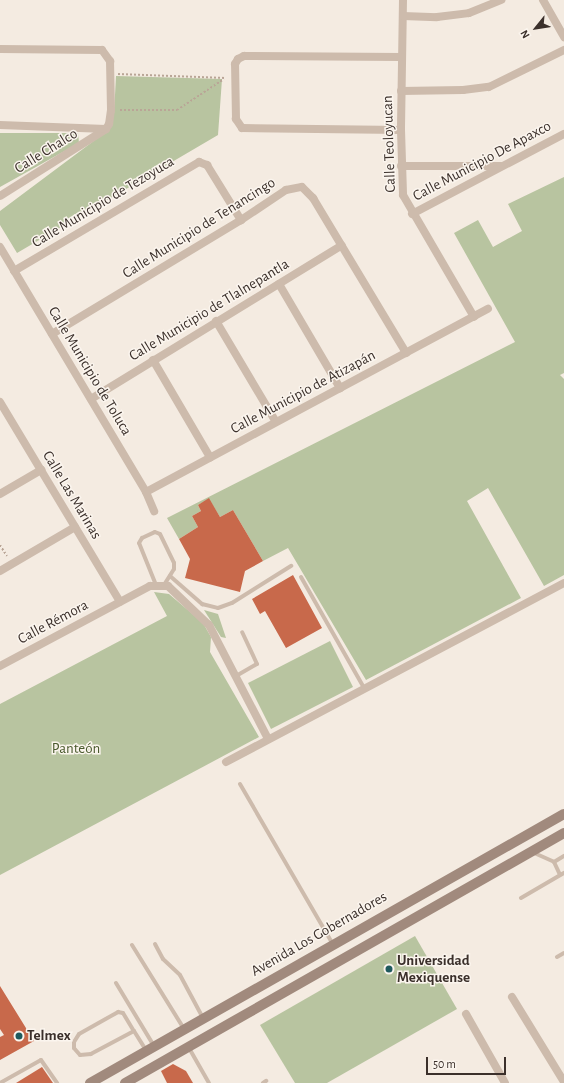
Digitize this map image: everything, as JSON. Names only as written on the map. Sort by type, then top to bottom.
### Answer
[{"type":"street","name":"Calle Teoloyucan","points":[[403,0],[401,57],[401,166],[403,195],[412,214],[474,317]]},
{"type":"street","points":[[403,16],[438,17],[469,13],[501,0]]},
{"type":"street","points":[[543,0],[564,37]]},
{"type":"street","points":[[0,49],[102,50],[109,57],[111,110],[109,124],[106,130],[0,125]]},
{"type":"street","points":[[401,91],[463,90],[489,87],[564,50]]},
{"type":"street","points":[[401,57],[244,56],[236,61],[235,78],[236,120],[242,128],[401,130]]},
{"type":"street","name":"Calle Chalco","points":[[0,196],[106,130]]},
{"type":"street","name":"Calle Municipio De Apaxco","points":[[412,214],[564,134]]},
{"type":"street","name":"Calle Municipio de Tezoyuca","points":[[14,271],[193,165],[204,162],[208,165],[241,220]]},
{"type":"street","points":[[401,166],[502,166]]},
{"type":"street","name":"Calle Municipio de Tenancingo","points":[[52,334],[241,220],[286,190],[302,187],[313,198],[342,245]]},
{"type":"street","points":[[342,245],[406,353]]},
{"type":"street","name":"Calle Municipio de Tlalnepantla","points":[[91,399],[342,245]]},
{"type":"street","name":"Calle Municipio de Toluca","points":[[0,247],[146,492],[154,511]]},
{"type":"street","points":[[279,284],[340,388]]},
{"type":"street","name":"Calle Municipio de Atizapán","points":[[146,492],[488,309]]},
{"type":"street","points":[[216,322],[276,422]]},
{"type":"street","points":[[153,360],[210,457]]},
{"type":"street","name":"Calle Las Marinas","points":[[1,406],[120,602]]},
{"type":"street","points":[[0,494],[41,470]]},
{"type":"street","points":[[0,571],[75,527]]},
{"type":"street","points":[[226,762],[564,583]]},
{"type":"street","points":[[160,585],[176,590],[205,620],[236,676],[268,740]]},
{"type":"street","name":"Calle Rémora","points":[[0,666],[120,602],[160,585]]},
{"type":"street","name":"Avenida Los Gobernadores","points":[[90,1083],[418,895],[564,814]]},
{"type":"street","points":[[125,1083],[564,833]]},
{"type":"street","points":[[418,895],[427,911]]},
{"type":"street","points":[[512,997],[564,1082]]},
{"type":"street","points":[[466,1014],[505,1083]]},
{"type":"lane","points":[[155,532],[160,534],[174,563],[170,576],[160,585],[139,546],[142,538],[155,532]]},
{"type":"lane","points":[[170,576],[202,604],[218,608],[232,603],[291,566]]},
{"type":"lane","points":[[301,577],[364,689]]},
{"type":"lane","points":[[236,676],[257,664],[242,632]]},
{"type":"lane","points":[[240,784],[332,944]]},
{"type":"lane","points":[[521,898],[562,874],[554,862],[532,851]]},
{"type":"lane","points":[[554,862],[564,856]]},
{"type":"lane","points":[[155,944],[163,959],[180,975],[204,1018]]},
{"type":"lane","points":[[132,945],[184,1030]]},
{"type":"lane","points":[[557,957],[564,953]]},
{"type":"lane","points":[[116,983],[150,1049]]},
{"type":"lane","points":[[134,1031],[92,1054],[80,1055],[74,1048],[74,1042],[79,1034],[118,1012],[123,1013],[134,1031],[150,1049]]},
{"type":"lane","points":[[188,1048],[209,1083]]},
{"type":"lane","points":[[0,1083],[41,1060],[57,1083]]},
{"type":"path","points":[[110,74],[235,78]]},
{"type":"path","points":[[111,110],[177,110],[224,78]]},
{"type":"path","points":[[0,545],[12,564]]},
{"type":"green space","points":[[116,76],[222,79],[218,135],[17,253],[0,225],[0,211],[99,137],[114,114]]},
{"type":"green space","points":[[0,133],[78,133],[79,143],[0,187]]},
{"type":"green space","points":[[564,177],[564,373],[560,375],[564,379],[564,575],[544,586],[488,488],[467,501],[521,598],[366,680],[288,548],[263,561],[233,510],[220,517],[209,499],[198,505],[201,511],[192,516],[198,527],[179,539],[167,518],[515,342],[454,233],[478,220],[493,247],[522,231],[508,204]]},
{"type":"green space","name":"Panteón","points":[[154,592],[169,594],[203,623],[211,637],[210,652],[259,737],[0,875],[0,704],[167,616]]},
{"type":"green space","points":[[204,610],[218,614],[226,638],[221,637]]},
{"type":"green space","points":[[330,641],[353,687],[271,729],[248,683]]},
{"type":"green space","name":"Universidad Mexiquense","points":[[415,936],[457,1009],[327,1083],[295,1083],[260,1025]]},
{"type":"building","points":[[209,498],[220,517],[233,510],[263,561],[245,571],[240,592],[185,578],[190,559],[179,539],[198,527],[192,516],[201,511],[198,505]]},
{"type":"building","points":[[293,575],[322,628],[286,648],[265,611],[260,614],[252,599]]},
{"type":"building","points":[[0,986],[34,1041],[0,1060],[0,1037],[4,1035],[0,1029]]},
{"type":"building","points":[[173,1064],[186,1071],[193,1083],[167,1083],[161,1071]]},
{"type":"building","points":[[42,1067],[53,1083],[16,1083]]},
{"type":"place","name":"Universidad Mexiquense","points":[[389,969]]},
{"type":"place","name":"Telmex","points":[[19,1036]]}]
